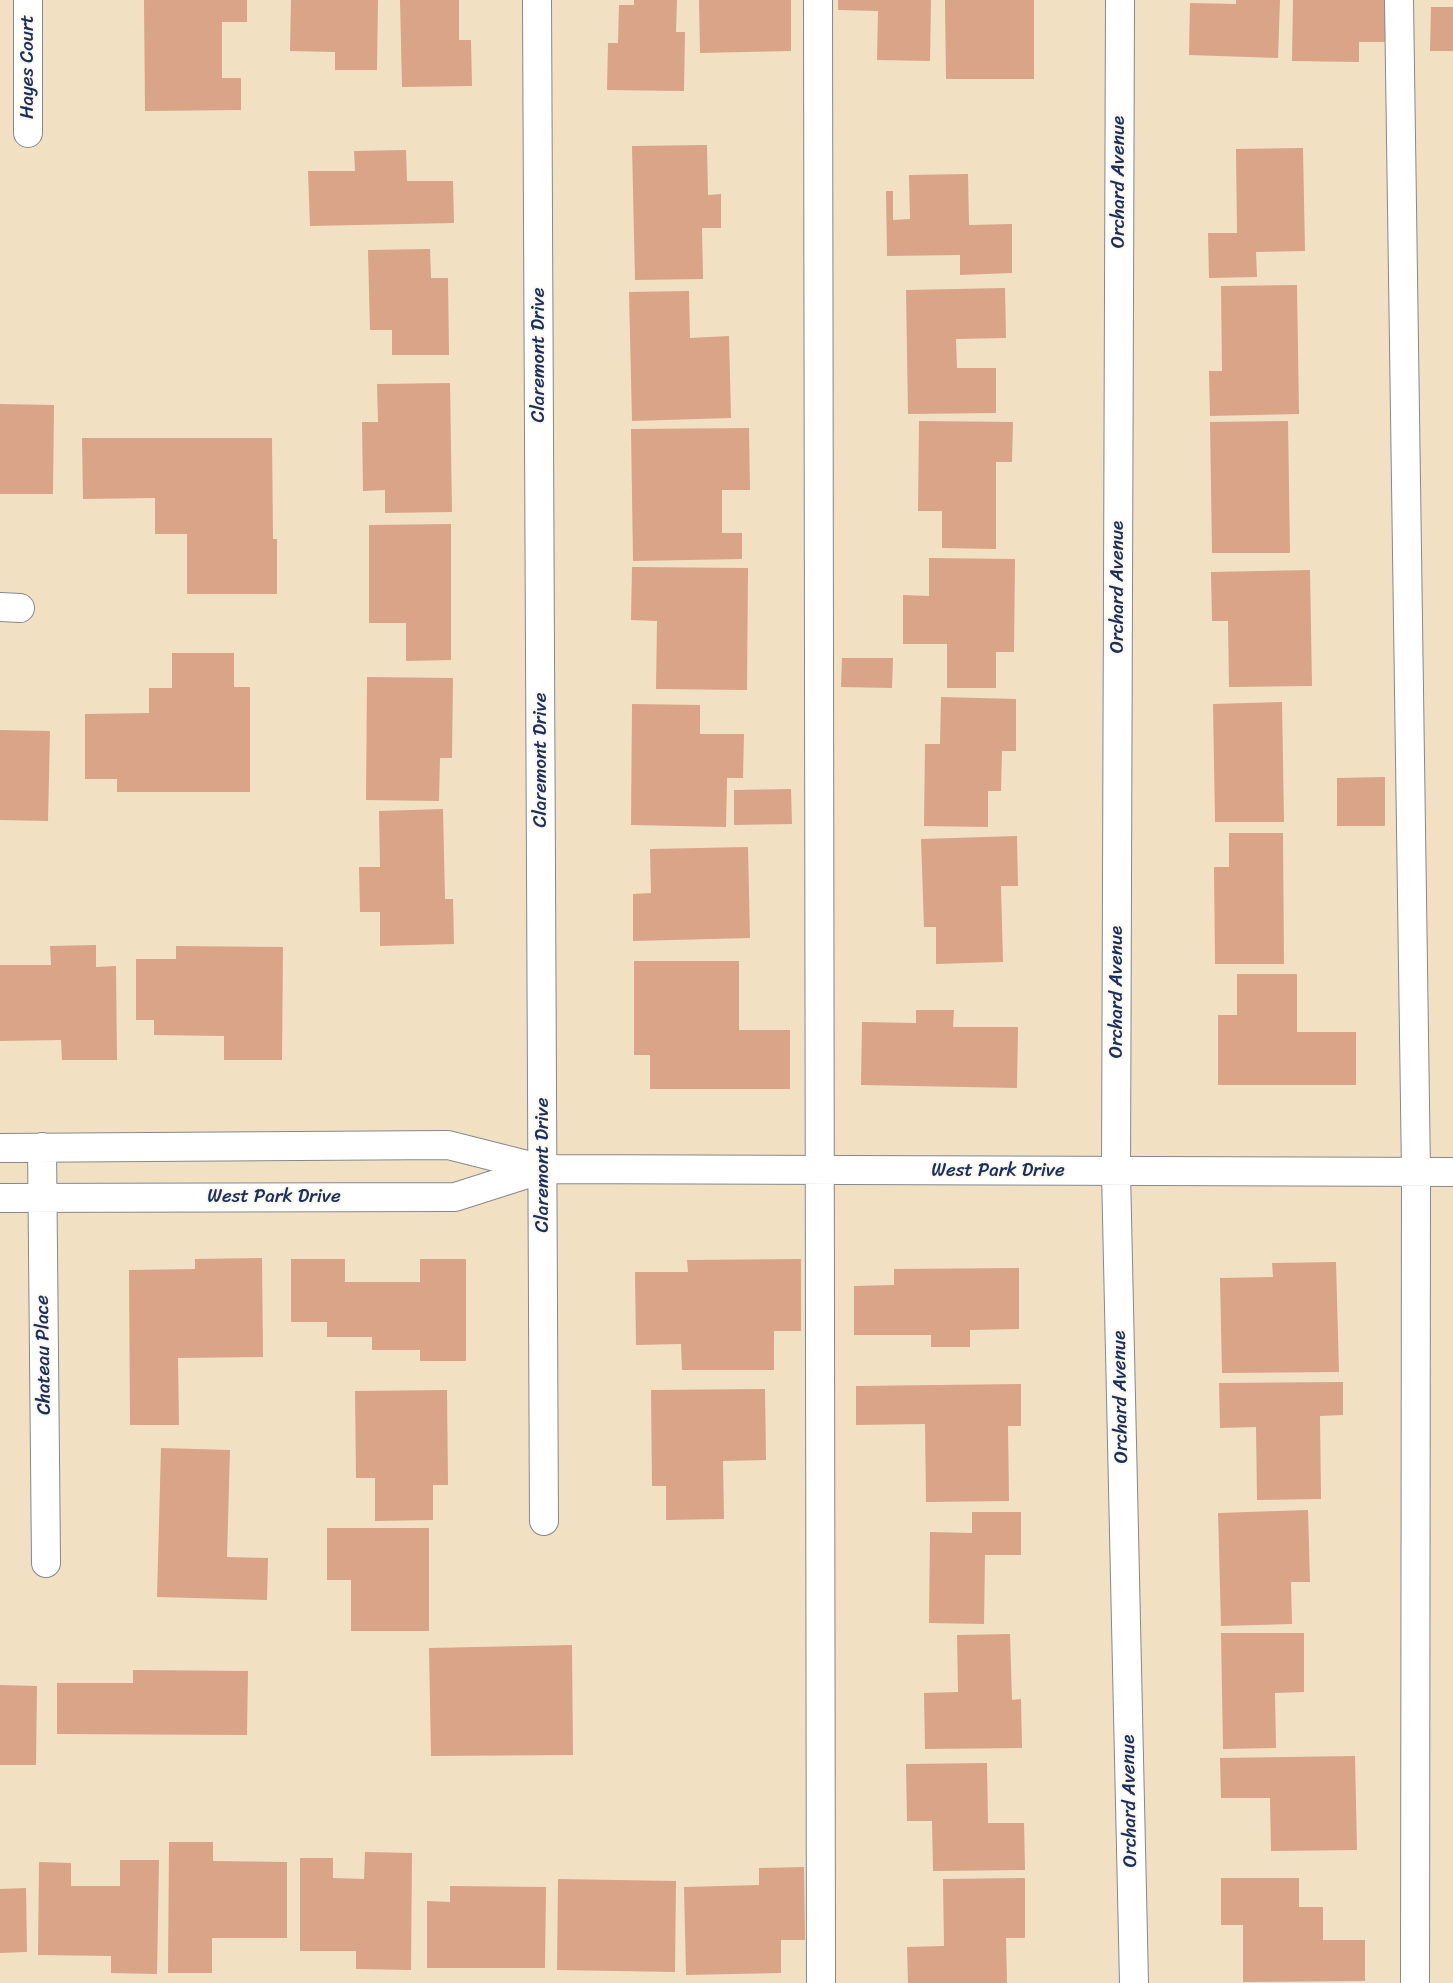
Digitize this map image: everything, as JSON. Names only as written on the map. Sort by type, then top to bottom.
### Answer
[{"type":"street","name":"Hayes Court","points":[[28,0],[28,133]]},
{"type":"street","name":"Claremont Drive","points":[[537,0],[544,1521]]},
{"type":"street","points":[[818,0],[821,1983]]},
{"type":"street","name":"Orchard Avenue","points":[[1120,0],[1116,1172],[1134,1983]]},
{"type":"street","points":[[1399,0],[1416,1172],[1416,1983]]},
{"type":"street","name":"West Park Drive","points":[[0,1148],[448,1146],[543,1169],[1453,1172]]},
{"type":"street","name":"Chateau Place","points":[[42,1147],[46,1563]]},
{"type":"street","name":"West Park Drive","points":[[0,1198],[455,1197],[543,1169]]},
{"type":"building","points":[[144,0],[247,0],[247,22],[222,22],[222,78],[241,78],[241,110],[145,111]]},
{"type":"building","points":[[291,0],[378,0],[377,70],[335,70],[335,52],[290,51]]},
{"type":"building","points":[[400,0],[459,0],[459,40],[471,40],[472,86],[402,87]]},
{"type":"building","points":[[634,0],[677,0],[676,32],[685,32],[684,91],[607,90],[608,43],[618,43],[619,5],[634,5]]},
{"type":"building","points":[[699,0],[791,0],[791,51],[700,53]]},
{"type":"building","points":[[838,0],[931,0],[930,61],[877,60],[878,11],[838,10]]},
{"type":"building","points":[[945,0],[1034,0],[1034,79],[946,79]]},
{"type":"building","points":[[1236,0],[1280,0],[1278,58],[1189,55],[1190,3],[1236,4]]},
{"type":"building","points":[[1293,0],[1385,0],[1385,42],[1359,42],[1359,62],[1292,61]]},
{"type":"building","points":[[1431,7],[1453,7],[1453,51],[1430,51]]},
{"type":"building","points":[[707,145],[708,195],[721,194],[721,228],[702,228],[703,279],[635,280],[632,146]]},
{"type":"building","points":[[1303,148],[1305,251],[1256,252],[1257,277],[1209,278],[1208,233],[1237,233],[1236,149]]},
{"type":"building","points":[[406,150],[407,181],[453,181],[454,223],[310,226],[308,171],[355,171],[354,151]]},
{"type":"building","points":[[968,174],[969,225],[1012,224],[1012,273],[960,275],[960,255],[887,256],[886,191],[893,191],[893,220],[910,219],[909,175]]},
{"type":"building","points":[[430,249],[431,278],[448,278],[449,355],[392,355],[392,330],[370,330],[368,250]]},
{"type":"building","points":[[1297,285],[1299,414],[1210,416],[1209,371],[1222,371],[1221,286]]},
{"type":"building","points":[[1005,288],[1006,338],[956,339],[957,368],[996,368],[996,413],[908,414],[906,290]]},
{"type":"building","points":[[689,291],[690,338],[729,336],[731,418],[632,421],[629,292]]},
{"type":"building","points":[[450,383],[452,512],[385,513],[385,490],[363,491],[362,422],[378,422],[377,384]]},
{"type":"building","points":[[0,404],[54,405],[53,494],[0,494]]},
{"type":"building","points":[[919,421],[1013,422],[1012,462],[996,462],[996,549],[942,548],[942,511],[918,511]]},
{"type":"building","points":[[1288,421],[1290,553],[1212,553],[1210,422]]},
{"type":"building","points":[[749,428],[750,490],[722,490],[722,533],[742,533],[742,559],[633,561],[631,429]]},
{"type":"building","points":[[82,438],[272,438],[273,539],[277,539],[277,594],[187,594],[187,534],[155,534],[155,498],[83,499]]},
{"type":"building","points":[[451,524],[451,660],[406,661],[406,623],[369,623],[369,525]]},
{"type":"building","points":[[929,558],[1015,559],[1014,652],[996,652],[996,688],[947,688],[947,644],[903,644],[903,595],[929,596]]},
{"type":"building","points":[[632,567],[748,568],[747,690],[656,689],[657,621],[631,620]]},
{"type":"building","points":[[1310,570],[1312,686],[1229,687],[1228,621],[1212,621],[1211,572]]},
{"type":"building","points":[[172,653],[234,653],[234,687],[250,687],[250,792],[117,792],[117,779],[85,779],[85,714],[149,713],[149,688],[172,688]]},
{"type":"building","points":[[842,658],[893,658],[892,688],[841,687]]},
{"type":"building","points":[[367,677],[453,678],[452,758],[440,758],[439,801],[366,800]]},
{"type":"building","points":[[941,697],[1016,699],[1016,751],[1002,751],[1001,791],[988,791],[988,827],[924,826],[925,744],[940,744]]},
{"type":"building","points":[[1282,702],[1284,822],[1215,822],[1213,704]]},
{"type":"building","points":[[632,704],[700,705],[700,734],[744,734],[743,778],[727,778],[726,827],[631,825]]},
{"type":"building","points":[[0,730],[50,731],[48,821],[0,820]]},
{"type":"building","points":[[1385,777],[1385,826],[1337,826],[1337,778]]},
{"type":"building","points":[[791,789],[792,824],[734,825],[734,790]]},
{"type":"building","points":[[443,809],[445,899],[453,899],[454,944],[380,946],[380,912],[360,912],[359,867],[380,867],[379,811]]},
{"type":"building","points":[[1229,833],[1283,833],[1284,964],[1215,964],[1214,867],[1229,867]]},
{"type":"building","points":[[1017,836],[1018,886],[1001,886],[1003,962],[936,964],[936,927],[924,927],[921,839]]},
{"type":"building","points":[[748,847],[750,938],[633,941],[633,894],[651,893],[650,849]]},
{"type":"building","points":[[96,945],[96,967],[116,966],[117,1060],[62,1060],[61,1040],[0,1041],[0,965],[51,965],[50,946]]},
{"type":"building","points":[[176,946],[283,947],[282,1060],[224,1060],[224,1036],[154,1035],[154,1020],[136,1020],[136,959],[176,959]]},
{"type":"building","points":[[634,961],[739,961],[739,1030],[790,1030],[790,1089],[650,1089],[650,1055],[634,1055]]},
{"type":"building","points":[[1237,974],[1297,974],[1297,1032],[1356,1032],[1356,1085],[1218,1085],[1218,1015],[1237,1015]]},
{"type":"building","points":[[916,1010],[954,1010],[953,1027],[1018,1027],[1017,1088],[861,1085],[862,1022],[916,1023]]},
{"type":"building","points":[[262,1258],[263,1357],[178,1358],[179,1425],[130,1425],[129,1270],[195,1269],[195,1259]]},
{"type":"building","points":[[291,1259],[345,1259],[345,1282],[420,1282],[420,1259],[466,1259],[466,1361],[420,1361],[420,1350],[372,1350],[372,1337],[327,1337],[327,1322],[291,1322]]},
{"type":"building","points":[[801,1259],[801,1331],[774,1331],[774,1370],[682,1370],[681,1344],[636,1345],[635,1272],[688,1272],[687,1260]]},
{"type":"building","points":[[1336,1262],[1339,1372],[1222,1373],[1220,1278],[1273,1277],[1272,1263]]},
{"type":"building","points":[[1019,1268],[1019,1329],[970,1330],[970,1347],[931,1347],[931,1335],[854,1335],[854,1286],[894,1285],[894,1269]]},
{"type":"building","points":[[1343,1382],[1343,1415],[1320,1416],[1321,1499],[1257,1500],[1256,1427],[1220,1428],[1219,1383]]},
{"type":"building","points":[[1021,1384],[1021,1426],[1008,1426],[1009,1501],[926,1502],[925,1424],[856,1425],[856,1386]]},
{"type":"building","points":[[765,1389],[766,1460],[723,1461],[724,1519],[666,1520],[666,1486],[652,1486],[651,1390]]},
{"type":"building","points":[[447,1390],[448,1485],[433,1485],[433,1520],[375,1521],[375,1478],[356,1478],[355,1391]]},
{"type":"building","points":[[161,1448],[230,1450],[227,1557],[268,1558],[267,1600],[157,1597]]},
{"type":"building","points":[[1308,1510],[1310,1582],[1291,1582],[1292,1624],[1221,1626],[1218,1513]]},
{"type":"building","points":[[972,1512],[1021,1512],[1021,1555],[985,1555],[984,1624],[929,1623],[930,1532],[972,1533]]},
{"type":"building","points":[[327,1528],[429,1528],[429,1631],[351,1631],[351,1580],[327,1580]]},
{"type":"building","points":[[1221,1633],[1304,1633],[1304,1692],[1275,1693],[1276,1748],[1223,1749]]},
{"type":"building","points":[[1010,1634],[1012,1700],[1021,1699],[1022,1748],[925,1749],[924,1693],[958,1692],[957,1635]]},
{"type":"building","points":[[572,1645],[573,1755],[431,1756],[429,1648]]},
{"type":"building","points":[[133,1670],[248,1671],[247,1735],[57,1734],[57,1683],[133,1683]]},
{"type":"building","points":[[0,1685],[37,1686],[36,1765],[0,1765]]},
{"type":"building","points":[[1355,1756],[1357,1850],[1271,1851],[1270,1798],[1221,1798],[1220,1758]]},
{"type":"building","points":[[987,1763],[988,1823],[1024,1823],[1025,1870],[933,1871],[932,1821],[907,1821],[906,1764]]},
{"type":"building","points":[[169,1842],[213,1842],[213,1861],[287,1862],[287,1938],[212,1938],[212,1973],[168,1973]]},
{"type":"building","points":[[365,1852],[412,1853],[411,1970],[356,1969],[356,1951],[300,1951],[300,1858],[333,1858],[333,1878],[364,1879]]},
{"type":"building","points":[[120,1860],[159,1860],[157,1974],[111,1973],[111,1956],[38,1955],[39,1862],[71,1863],[71,1886],[120,1886]]},
{"type":"building","points":[[804,1867],[805,1940],[781,1940],[781,1973],[686,1975],[684,1887],[759,1885],[759,1868]]},
{"type":"building","points":[[1025,1878],[1025,1938],[1006,1938],[1007,1983],[908,1983],[907,1947],[944,1946],[943,1879]]},
{"type":"building","points":[[1221,1878],[1299,1878],[1299,1907],[1323,1907],[1323,1940],[1365,1940],[1365,1981],[1243,1982],[1243,1925],[1221,1925]]},
{"type":"building","points":[[558,1879],[676,1881],[675,1972],[557,1970]]},
{"type":"building","points":[[450,1886],[546,1887],[545,1968],[427,1968],[427,1901],[450,1902]]},
{"type":"building","points":[[26,1888],[27,1952],[0,1953],[0,1889]]}]
